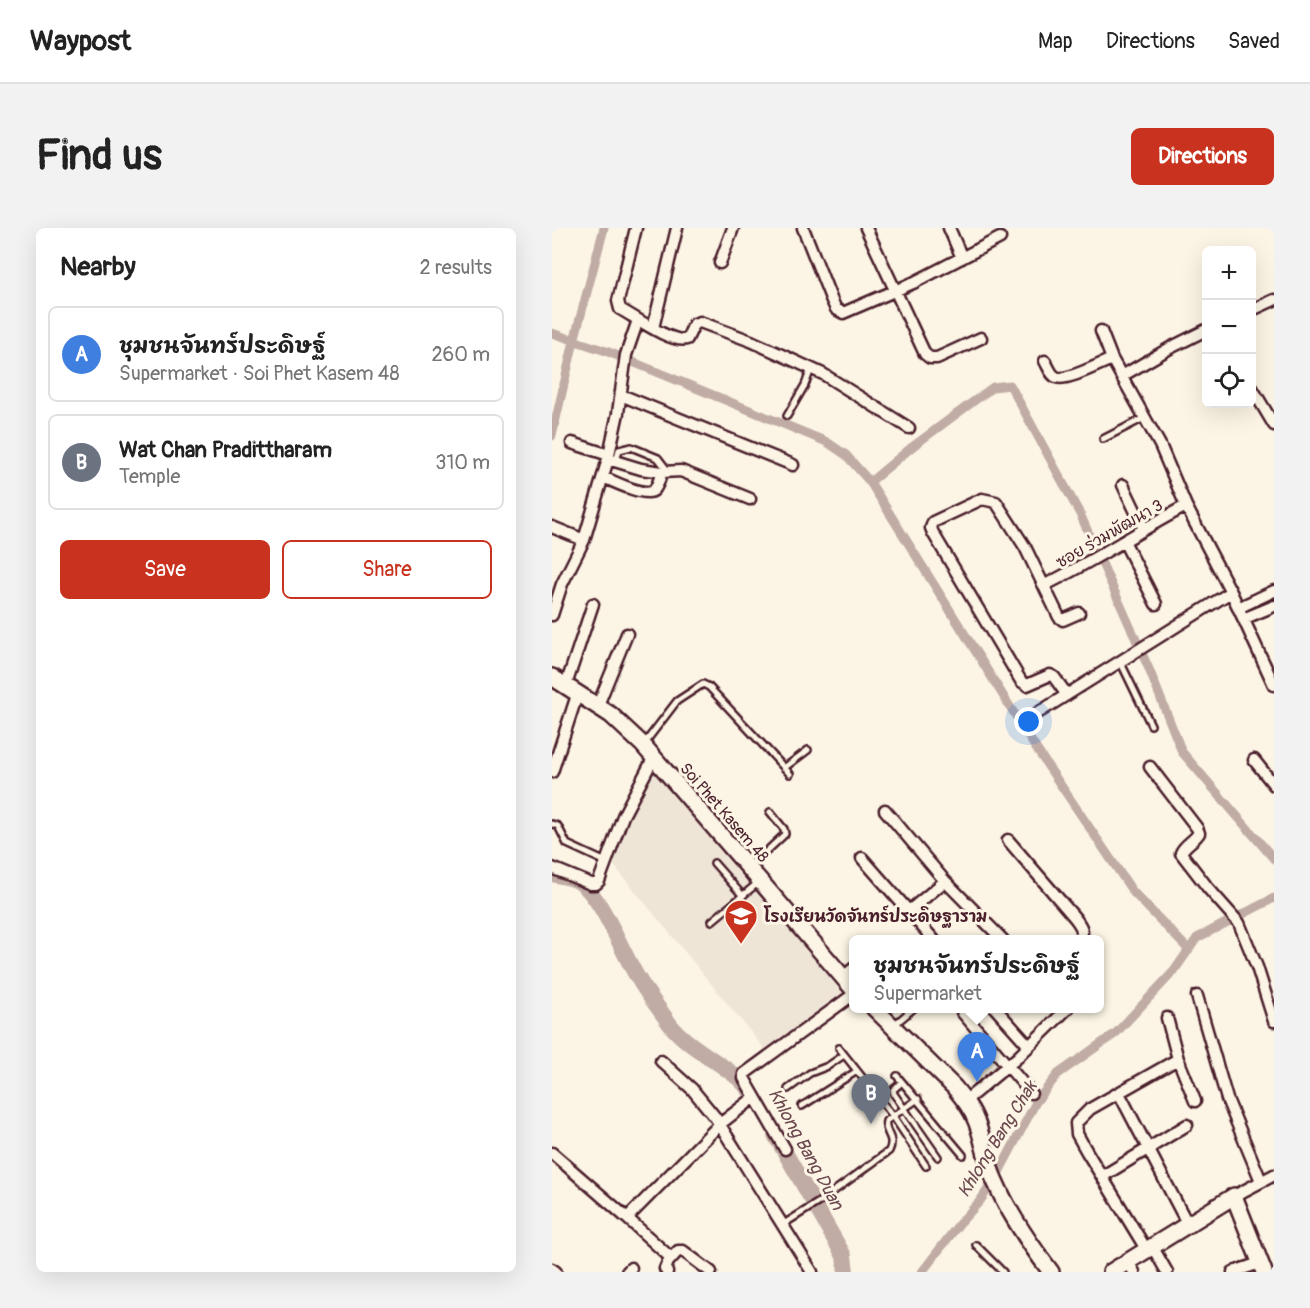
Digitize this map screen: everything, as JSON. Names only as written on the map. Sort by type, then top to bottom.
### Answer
[{"type":"street","points":[[636,228],[618,301],[620,309],[652,328],[684,341],[694,324],[700,322],[751,340],[811,368],[909,428]]},
{"type":"street","points":[[652,328],[677,228]]},
{"type":"street","points":[[720,263],[733,228]]},
{"type":"street","points":[[803,228],[832,301],[839,312],[849,311],[894,291],[1000,238]]},
{"type":"street","points":[[866,228],[925,354],[930,358],[937,358],[981,338]]},
{"type":"street","points":[[949,228],[962,258]]},
{"type":"street","points":[[1256,308],[1274,300]]},
{"type":"street","points":[[552,615],[562,584],[584,540],[611,458],[625,360],[638,320]]},
{"type":"street","points":[[1101,331],[1112,358],[1160,445],[1186,506],[1231,592],[1274,685]]},
{"type":"street","points":[[1122,376],[1202,332]]},
{"type":"street","points":[[1045,361],[1055,377],[1059,378],[1112,358]]},
{"type":"street","points":[[621,395],[793,465]]},
{"type":"street","points":[[1256,396],[1274,424]]},
{"type":"street","points":[[572,443],[628,466],[681,471],[750,498]]},
{"type":"street","points":[[603,477],[649,493],[654,490],[665,471]]},
{"type":"street","points":[[1123,485],[1144,529]]},
{"type":"street","points":[[1066,695],[1054,677],[1050,675],[1027,685],[1021,681],[933,533],[931,528],[933,522],[981,499],[996,502],[1046,585],[1059,618],[1067,619],[1079,613]]},
{"type":"street","name":"ซอย ร่วมพัฒนา 3","points":[[1046,585],[1096,559],[1186,506]]},
{"type":"street","points":[[552,527],[584,540]]},
{"type":"street","points":[[1124,541],[1156,604]]},
{"type":"street","points":[[1238,608],[1274,591]]},
{"type":"street","points":[[1033,716],[1231,592]]},
{"type":"street","points":[[552,772],[593,604]]},
{"type":"street","points":[[1243,619],[1274,606]]},
{"type":"street","points":[[598,705],[627,634]]},
{"type":"street","name":"Soi Phet Kasem 48","points":[[552,677],[598,705],[643,745],[761,880],[848,972]]},
{"type":"street","points":[[552,868],[591,884],[599,881],[623,816],[654,758]]},
{"type":"street","points":[[1254,760],[1274,785]]},
{"type":"street","points":[[1150,766],[1197,828],[1199,833],[1182,850],[1182,857],[1239,923],[1257,967],[1274,1021]]},
{"type":"street","points":[[885,810],[945,881],[999,935]]},
{"type":"street","points":[[1008,840],[1076,918],[1082,927],[1082,935]]},
{"type":"street","points":[[862,858],[930,935]]},
{"type":"street","points":[[909,911],[945,881]]},
{"type":"street","points":[[785,1149],[750,1101],[744,1078],[746,1071],[849,996]]},
{"type":"street","points":[[1197,996],[1227,1099],[1261,1181]]},
{"type":"street","points":[[879,1013],[954,1087],[965,1101],[976,1121],[993,1178],[1009,1212],[1051,1272]]},
{"type":"street","points":[[963,1013],[1031,1093]]},
{"type":"street","points":[[999,1013],[1029,1046]]},
{"type":"street","points":[[965,1101],[1008,1066],[1063,1013]]},
{"type":"street","points":[[1167,1018],[1178,1059],[1195,1101]]},
{"type":"street","points":[[1167,1272],[1077,1134],[1076,1123],[1090,1109],[1178,1059]]},
{"type":"street","points":[[661,1061],[692,1089],[720,1125],[812,1272]]},
{"type":"street","points":[[1119,1093],[1187,1223]]},
{"type":"street","points":[[627,1218],[720,1125],[750,1101]]},
{"type":"street","points":[[1103,1176],[1186,1125]]},
{"type":"street","points":[[552,1153],[671,1258]]},
{"type":"street","points":[[1111,1272],[1131,1267],[1149,1247],[1187,1223],[1274,1175]]},
{"type":"street","points":[[1233,1272],[1262,1267],[1234,1196]]},
{"type":"street","points":[[667,1272],[666,1265],[678,1251],[683,1251],[711,1272]]},
{"type":"street","points":[[552,1269],[556,1272]]},
{"type":"lane","points":[[787,416],[805,385],[811,368]]},
{"type":"lane","points":[[1103,439],[1145,418]]},
{"type":"lane","points":[[611,458],[620,450],[631,447],[658,458],[665,471]]},
{"type":"lane","points":[[1120,661],[1150,725]]},
{"type":"lane","points":[[643,745],[677,701],[703,684],[710,687],[789,774]]},
{"type":"lane","points":[[784,768],[808,750]]},
{"type":"lane","points":[[750,867],[785,834],[784,829],[770,812]]},
{"type":"lane","points":[[552,824],[558,826],[567,844],[606,862]]},
{"type":"lane","points":[[714,863],[743,896]]},
{"type":"lane","points":[[712,921],[761,880]]},
{"type":"lane","points":[[893,1026],[908,1013]]},
{"type":"lane","points":[[839,1048],[893,1116],[926,1166]]},
{"type":"lane","points":[[788,1089],[810,1073],[828,1066],[844,1055]]},
{"type":"lane","points":[[802,1106],[857,1071]]},
{"type":"lane","points":[[897,1076],[963,1155]]},
{"type":"lane","points":[[902,1082],[893,1090],[894,1094],[938,1157]]},
{"type":"lane","points":[[782,1225],[805,1212],[889,1151],[892,1145],[891,1137],[884,1125],[918,1099]]},
{"type":"lane","points":[[976,1245],[1003,1272]]},
{"type":"shaded area","name":"โรงเรียนวัดจันทร์ประดิษฐาราม","points":[[646,764],[847,994],[767,1052],[612,863]]},
{"type":"waterway","points":[[552,436],[604,228]]},
{"type":"waterway","points":[[552,333],[606,351],[827,442],[846,455],[870,482],[1037,750],[1133,892],[1189,950]]},
{"type":"waterway","points":[[870,482],[912,447],[993,387],[1010,385],[1081,516],[1149,669],[1182,752],[1274,859]]},
{"type":"waterway","name":"Khlong Bang Duan","points":[[552,874],[578,881],[587,888],[603,911],[632,968],[669,1023],[689,1043],[736,1076],[752,1094]]},
{"type":"waterway","name":"Khlong Bang Chak","points":[[922,1272],[980,1201],[998,1174],[1036,1102],[1058,1074],[1116,1033],[1174,971],[1197,938],[1274,898]]},
{"type":"waterway","name":"Khlong Bang Duan","points":[[775,1135],[844,1256],[846,1272]]},
{"type":"place","name":"โรงเรียนวัดจันทร์ประดิษฐาราม","points":[[741,945]]},
{"type":"place","name":"ชุมชนจันทร์ประดิษฐ์","points":[[977,1082]]},
{"type":"place","name":"Wat Chan Pradittharam","points":[[871,1124]]}]
